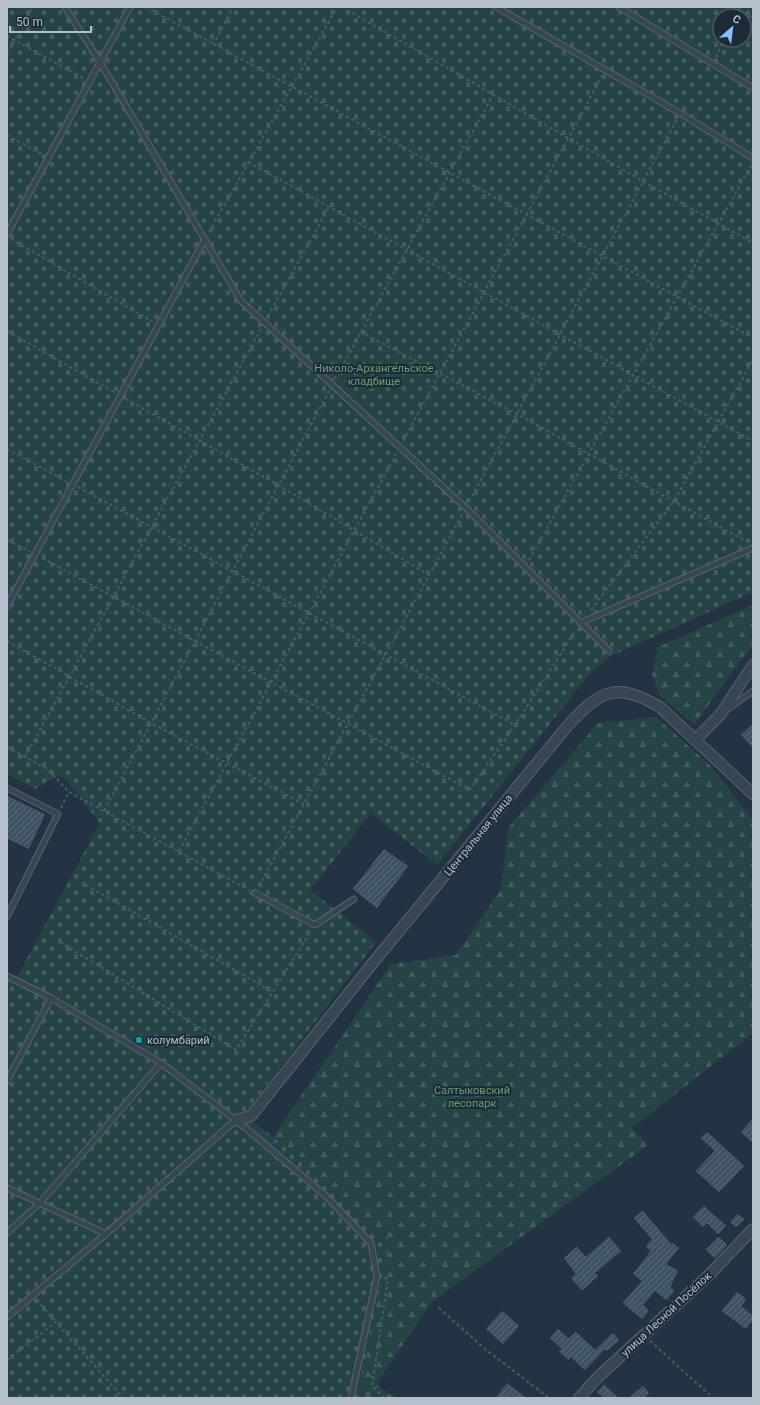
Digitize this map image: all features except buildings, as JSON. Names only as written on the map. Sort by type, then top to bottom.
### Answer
[{"type":"street","points":[[695,740],[720,715],[753,665]]},
{"type":"street","name":"Центральная улица","points":[[236,1120],[251,1116],[372,964],[569,724],[584,708],[607,694],[615,691],[628,692],[644,697],[660,707],[753,794]]},
{"type":"street","name":"улица Лесной Посёлок","points":[[579,1398],[597,1378],[710,1274],[752,1232]]},
{"type":"lane","points":[[65,7],[100,62],[241,301],[331,386],[466,508],[609,651]]},
{"type":"lane","points":[[7,235],[130,7]]},
{"type":"lane","points":[[496,7],[680,113],[753,158]]},
{"type":"lane","points":[[619,7],[753,88]]},
{"type":"lane","points":[[7,606],[205,239]]},
{"type":"lane","points":[[580,623],[753,546]]},
{"type":"lane","points":[[720,715],[753,691]]},
{"type":"lane","points":[[7,788],[58,814],[7,917]]},
{"type":"lane","points":[[255,893],[315,925],[354,899]]},
{"type":"lane","points":[[7,976],[51,998],[161,1063],[236,1120],[326,1196],[371,1243],[377,1276],[351,1398]]},
{"type":"lane","points":[[7,1081],[51,998]]},
{"type":"lane","points":[[7,1233],[40,1203],[161,1063]]},
{"type":"lane","points":[[7,1317],[106,1234],[236,1120]]},
{"type":"lane","points":[[7,1188],[106,1234]]},
{"type":"path","points":[[7,54],[33,7]]},
{"type":"path","points":[[146,7],[753,338]]},
{"type":"path","points":[[213,44],[233,7]]},
{"type":"path","points":[[205,239],[337,7]]},
{"type":"path","points":[[342,7],[644,182],[753,243]]},
{"type":"path","points":[[7,36],[90,81]]},
{"type":"path","points":[[712,63],[720,48]]},
{"type":"path","points":[[179,852],[605,70]]},
{"type":"path","points":[[104,811],[331,386],[493,95]]},
{"type":"path","points":[[7,747],[47,769],[69,792],[255,893],[644,182],[680,113]]},
{"type":"path","points":[[7,135],[48,158]]},
{"type":"path","points":[[248,162],[753,441]]},
{"type":"path","points":[[525,568],[753,162]]},
{"type":"path","points":[[25,757],[329,207]]},
{"type":"path","points":[[7,235],[158,325]]},
{"type":"path","points":[[7,331],[278,485],[429,575]]},
{"type":"path","points":[[361,332],[517,414],[753,546]]},
{"type":"path","points":[[7,540],[470,790],[515,725],[580,623],[674,501],[753,360]]},
{"type":"path","points":[[7,449],[515,725]]},
{"type":"path","points":[[7,641],[151,723],[304,804]]},
{"type":"path","points":[[58,814],[69,792]]},
{"type":"path","points":[[86,885],[273,992]]},
{"type":"path","points":[[60,942],[236,1050],[315,925]]},
{"type":"path","points":[[377,1276],[388,1279],[372,1386],[384,1398]]},
{"type":"path","points":[[33,1295],[123,1398]]},
{"type":"path","points":[[439,1308],[485,1349],[548,1398]]},
{"type":"path","points":[[7,1360],[56,1322]]},
{"type":"path","points":[[644,1335],[713,1398]]},
{"type":"green space","name":"Николо-Архангельское кладбище","points":[[7,7],[753,7],[753,592],[609,657],[588,676],[437,865],[371,813],[310,890],[376,942],[244,1115],[273,1137],[390,1240],[358,1398],[7,1398],[7,977],[15,981],[100,823],[61,774],[35,789],[7,775]]},
{"type":"green space","points":[[753,605],[753,644],[694,725],[659,695],[652,675],[658,647]]},
{"type":"green space","name":"Салтыковский лесопарк","points":[[656,717],[712,767],[753,820],[753,1033],[632,1128],[648,1145],[432,1302],[376,1384],[395,1398],[357,1398],[273,1137],[391,964],[456,955],[501,889],[508,828],[598,723]]},
{"type":"place","name":"колумбарий","points":[[139,1040]]}]
